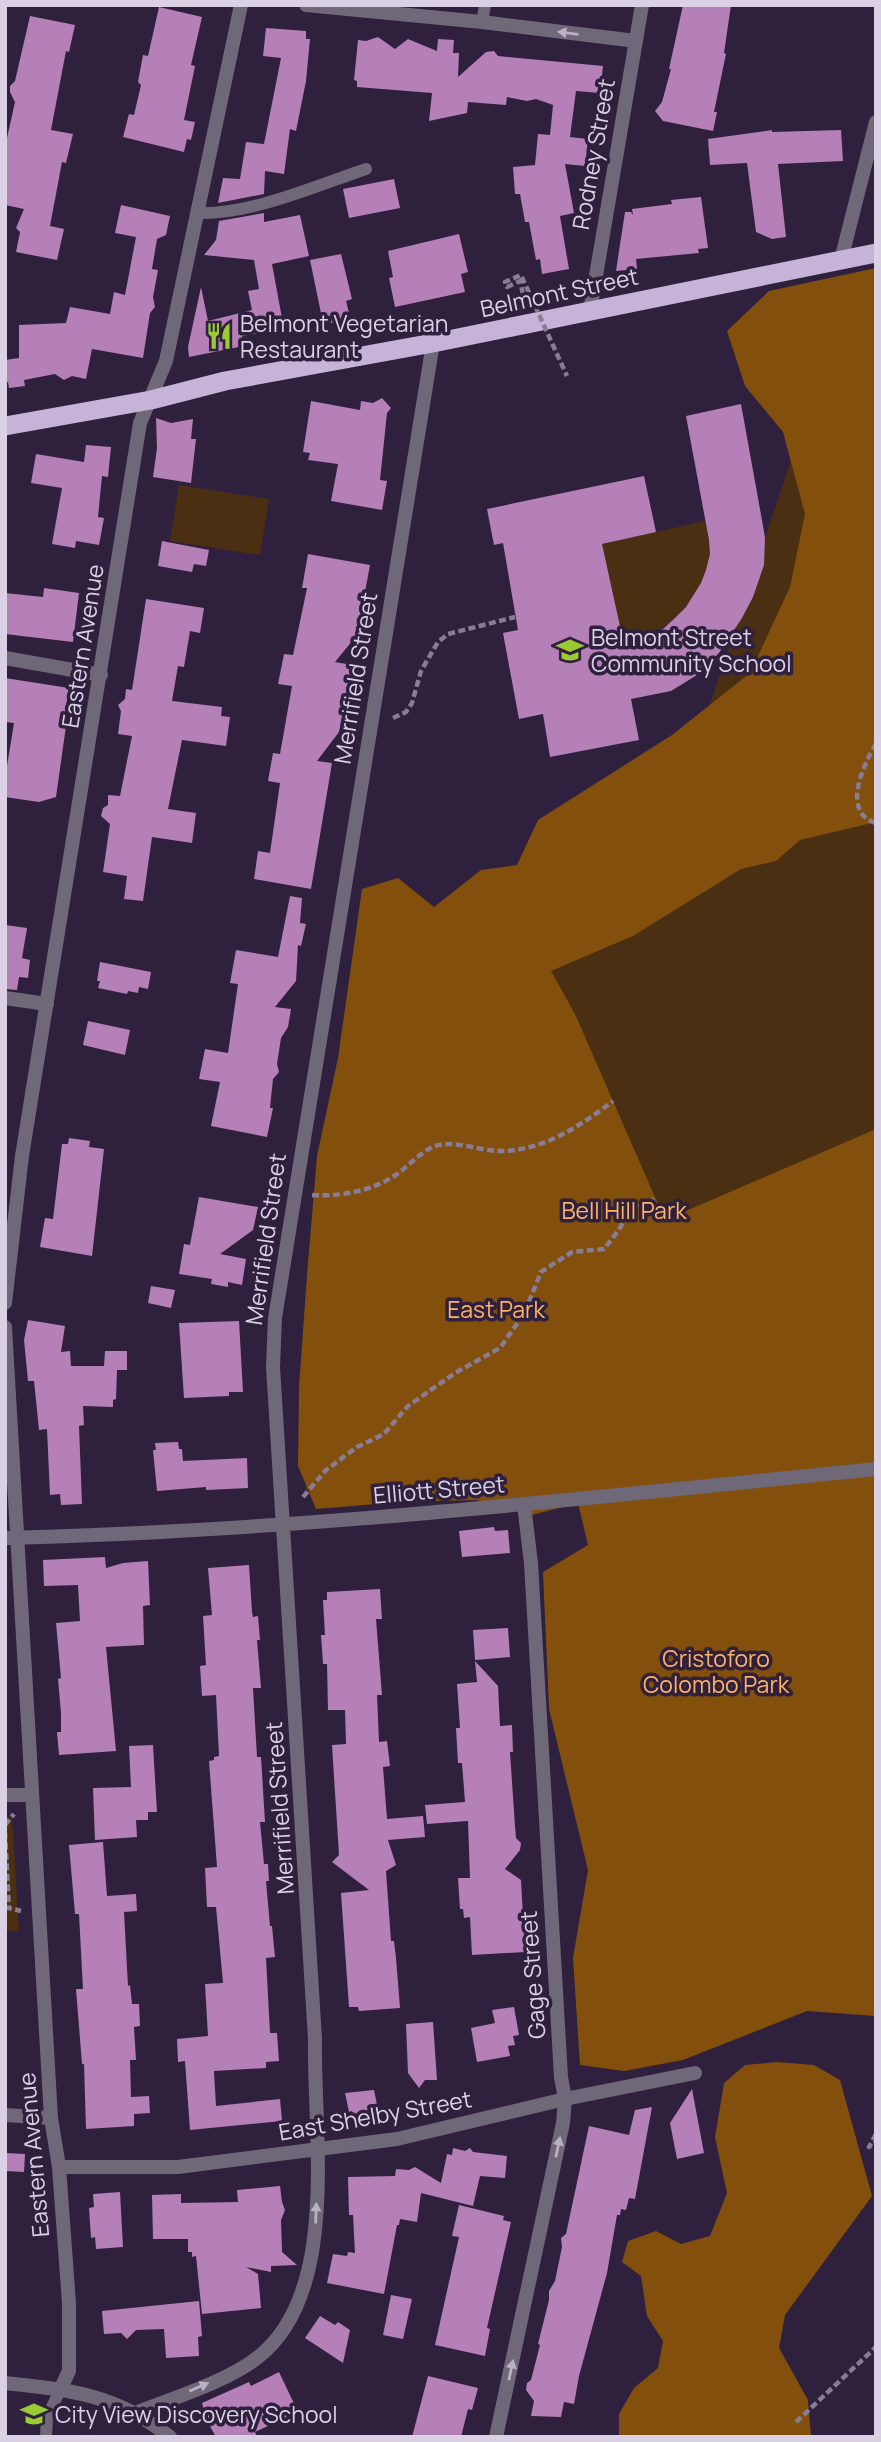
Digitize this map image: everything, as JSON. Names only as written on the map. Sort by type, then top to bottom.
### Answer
[{"type":"highway","name":"Belmont Street","points":[[5,425],[151,400],[225,381],[433,343],[876,253]]},
{"type":"street","name":"Eastern Avenue","points":[[5,1303],[22,1156],[140,423],[166,361],[241,5]]},
{"type":"street","points":[[306,5],[482,22],[636,41]]},
{"type":"street","name":"Rodney Street","points":[[590,311],[642,5]]},
{"type":"street","points":[[841,260],[876,122]]},
{"type":"street","name":"Merrifield Street","points":[[135,2413],[240,2370],[268,2349],[290,2322],[315,2242],[318,2150],[310,1932],[274,1355],[275,1318],[433,343]]},
{"type":"street","points":[[5,658],[101,675]]},
{"type":"street","points":[[5,998],[47,1004]]},
{"type":"street","name":"Eastern Avenue","points":[[5,1328],[11,1537],[31,1795],[51,2118],[59,2167],[69,2303],[69,2371],[60,2389]]},
{"type":"street","name":"Elliott Street","points":[[11,1537],[284,1524],[524,1504],[876,1469]]},
{"type":"street","name":"Gage Street","points":[[496,2437],[563,2123],[565,2099],[561,2077],[531,1563],[524,1504]]},
{"type":"street","points":[[5,1795],[31,1795]]},
{"type":"street","name":"East Shelby Street","points":[[59,2167],[178,2167],[397,2139],[565,2099],[695,2073]]},
{"type":"street","points":[[5,2115],[51,2118]]},
{"type":"street","points":[[5,2383],[60,2389],[98,2397],[135,2413],[170,2437]]},
{"type":"lane","points":[[482,22],[485,5]]},
{"type":"lane","points":[[197,213],[212,214],[236,210],[366,169]]},
{"type":"lane","points":[[46,2437],[47,2418],[60,2389]]},
{"type":"path","points":[[523,294],[520,282],[507,287],[505,282],[521,275],[567,376]]},
{"type":"path","points":[[393,718],[406,712],[412,703],[421,671],[438,642],[448,634],[515,617]]},
{"type":"path","points":[[876,744],[862,767],[857,798],[860,813],[865,820],[876,823]]},
{"type":"path","points":[[294,1194],[330,1196],[368,1189],[393,1177],[434,1147],[452,1145],[499,1151],[541,1144],[580,1126],[613,1101]]},
{"type":"path","points":[[303,1497],[326,1470],[357,1447],[384,1434],[408,1406],[455,1373],[500,1348],[524,1314],[541,1272],[572,1252],[604,1249],[631,1209],[656,1199]]},
{"type":"path","points":[[5,1825],[14,1814]]},
{"type":"path","points":[[5,1832],[7,1907],[21,1911]]},
{"type":"path","points":[[876,2134],[869,2147],[876,2142]]},
{"type":"path","points":[[796,2422],[876,2347]]},
{"type":"green space","name":"East Park","points":[[876,268],[876,822],[800,840],[776,861],[741,869],[633,936],[551,971],[575,1014],[665,1220],[876,1129],[876,2016],[807,2011],[683,2060],[624,2071],[580,2065],[573,1958],[588,1870],[549,1709],[543,1572],[588,1545],[578,1503],[532,1515],[477,1500],[400,1502],[316,1509],[298,1466],[299,1387],[317,1156],[338,1058],[362,889],[398,878],[434,907],[481,870],[517,865],[538,820],[672,735],[750,673],[790,587],[805,514],[783,432],[745,386],[727,331],[769,291]]},
{"type":"green space","name":"Bell Hill Park","points":[[876,285],[876,1436],[305,1492],[342,1059],[633,936],[848,288]]},
{"type":"green space","points":[[179,485],[269,499],[260,555],[170,541]]},
{"type":"green space","points":[[705,521],[710,554],[707,570],[692,600],[668,624],[640,641],[624,646],[602,544]]},
{"type":"green space","points":[[5,1817],[12,1817],[19,1931],[5,1931]]},
{"type":"green space","points":[[778,2062],[814,2065],[840,2080],[872,2196],[785,2315],[779,2348],[808,2400],[811,2437],[619,2437],[619,2414],[634,2388],[658,2368],[663,2341],[647,2316],[641,2276],[622,2262],[628,2241],[656,2231],[681,2244],[710,2236],[727,2193],[715,2137],[724,2083],[745,2065]]},
{"type":"building","points":[[683,5],[731,5],[713,131],[663,121],[655,111],[662,102],[671,69]]},
{"type":"building","points":[[159,7],[202,17],[191,65],[195,66],[184,120],[195,122],[191,140],[187,139],[184,152],[123,137],[129,114],[134,115],[141,85],[138,82],[143,55],[148,56]]},
{"type":"building","points":[[30,16],[75,25],[69,52],[66,51],[51,130],[73,134],[66,163],[62,162],[50,226],[64,229],[57,260],[16,252],[20,232],[16,228],[24,209],[5,205],[5,147],[15,102],[10,86],[15,81]]},
{"type":"building","points":[[266,28],[306,31],[306,39],[310,39],[306,81],[296,131],[290,129],[284,174],[265,171],[264,194],[218,203],[223,178],[240,179],[246,142],[264,144],[281,58],[263,56]]},
{"type":"building","points":[[378,37],[395,49],[408,39],[437,51],[438,39],[454,40],[453,53],[459,53],[458,77],[486,52],[494,51],[498,56],[603,66],[600,93],[576,91],[570,137],[588,139],[585,166],[565,164],[574,213],[560,216],[569,269],[542,274],[540,259],[536,260],[529,222],[525,222],[520,194],[515,194],[513,167],[535,165],[538,134],[550,135],[553,105],[536,99],[527,101],[507,97],[506,105],[468,102],[467,113],[429,121],[432,93],[357,87],[357,81],[354,80],[358,40],[366,41]]},
{"type":"building","points":[[772,130],[841,130],[843,161],[778,164],[786,237],[772,239],[756,232],[747,163],[710,165],[708,139]]},
{"type":"building","points":[[394,179],[400,208],[349,218],[343,189]]},
{"type":"building","points":[[701,197],[708,248],[698,249],[699,253],[636,259],[637,269],[616,271],[625,212],[631,212],[633,215],[632,209],[672,204],[671,200]]},
{"type":"building","points":[[121,205],[170,216],[166,235],[157,239],[152,269],[158,270],[153,297],[155,307],[150,313],[143,358],[92,349],[86,379],[72,376],[64,380],[55,374],[24,380],[25,386],[9,388],[8,382],[5,382],[5,360],[19,358],[19,325],[66,323],[70,307],[110,314],[114,292],[125,295],[136,237],[115,233]]},
{"type":"building","points":[[264,213],[264,222],[300,215],[309,256],[272,264],[284,329],[242,336],[244,346],[189,357],[188,347],[201,287],[208,321],[252,310],[248,291],[259,289],[254,260],[204,255],[216,240],[219,221]]},
{"type":"building","points":[[459,234],[468,272],[461,274],[465,292],[395,307],[389,278],[393,277],[388,251]]},
{"type":"building","points":[[341,254],[352,299],[346,301],[350,317],[333,323],[323,323],[310,260]]},
{"type":"building","points":[[382,398],[391,408],[387,413],[380,480],[387,481],[382,510],[331,501],[338,464],[308,460],[310,453],[303,452],[311,401],[360,410],[361,401],[373,403]]},
{"type":"building","points":[[741,404],[765,537],[764,565],[753,597],[742,618],[719,653],[697,675],[671,691],[631,699],[639,740],[550,757],[543,714],[519,719],[503,633],[518,630],[503,543],[494,545],[487,509],[644,476],[656,532],[602,544],[625,649],[663,629],[675,618],[686,607],[706,570],[710,554],[709,540],[686,416]]},
{"type":"building","points":[[156,418],[171,423],[193,419],[191,439],[196,439],[191,483],[153,477],[157,448]]},
{"type":"building","points":[[86,445],[111,447],[108,477],[102,476],[98,517],[104,518],[99,545],[76,541],[75,548],[52,544],[62,488],[31,483],[36,454],[84,462]]},
{"type":"building","points":[[162,541],[209,550],[206,566],[194,564],[192,572],[158,566]]},
{"type":"building","points":[[308,554],[370,565],[357,635],[335,662],[352,665],[339,732],[317,761],[332,763],[311,889],[254,879],[258,851],[270,853],[280,783],[268,781],[273,753],[280,754],[292,686],[278,684],[284,654],[293,655],[307,588],[302,588]]},
{"type":"building","points":[[44,588],[79,593],[73,642],[5,634],[5,593],[43,597]]},
{"type":"building","points":[[146,599],[204,608],[200,633],[190,631],[184,667],[178,666],[172,701],[222,707],[221,716],[230,717],[226,746],[182,740],[168,809],[196,813],[192,843],[152,837],[143,901],[124,899],[127,876],[103,872],[110,824],[101,816],[103,808],[108,805],[108,795],[120,796],[132,736],[118,734],[121,711],[118,705],[125,699],[126,689],[132,690]]},
{"type":"building","points":[[5,678],[69,688],[56,797],[39,802],[5,797],[5,778],[14,723],[5,722]]},
{"type":"building","points":[[290,896],[302,898],[300,923],[306,924],[301,946],[298,945],[296,981],[275,1007],[291,1009],[288,1027],[281,1038],[277,1064],[279,1072],[273,1079],[270,1108],[273,1108],[267,1137],[211,1126],[220,1082],[199,1079],[205,1049],[228,1053],[238,984],[230,983],[236,950],[278,957]]},
{"type":"building","points":[[5,925],[27,928],[22,958],[30,960],[28,978],[19,977],[17,990],[5,989]]},
{"type":"building","points":[[100,962],[151,972],[148,989],[139,987],[138,993],[128,991],[127,994],[98,988]]},
{"type":"building","points":[[88,1021],[130,1030],[125,1055],[83,1045]]},
{"type":"building","points":[[69,1138],[90,1141],[89,1147],[104,1149],[92,1256],[40,1247],[45,1218],[53,1219],[62,1144],[68,1144]]},
{"type":"building","points":[[199,1197],[258,1207],[253,1230],[220,1254],[246,1259],[242,1285],[228,1282],[228,1287],[211,1284],[212,1279],[179,1274],[184,1244],[190,1245]]},
{"type":"building","points":[[151,1286],[175,1290],[171,1308],[148,1303]]},
{"type":"building","points":[[28,1320],[65,1326],[61,1352],[70,1351],[71,1366],[104,1366],[105,1351],[127,1351],[127,1370],[117,1370],[116,1399],[113,1400],[113,1407],[83,1406],[84,1425],[79,1426],[82,1504],[61,1505],[60,1494],[50,1495],[47,1429],[39,1430],[34,1381],[28,1381],[24,1340]]},
{"type":"building","points":[[239,1321],[243,1392],[229,1392],[229,1396],[184,1398],[179,1323]]},
{"type":"building","points":[[178,1442],[183,1461],[247,1458],[248,1488],[206,1490],[206,1487],[157,1491],[153,1450],[156,1450],[155,1443]]},
{"type":"building","points":[[494,1527],[495,1531],[508,1530],[510,1553],[462,1557],[459,1531]]},
{"type":"building","points":[[105,1557],[106,1568],[123,1563],[148,1561],[150,1605],[143,1606],[144,1645],[106,1647],[116,1751],[59,1755],[57,1732],[61,1732],[61,1713],[58,1679],[61,1678],[56,1623],[80,1621],[78,1585],[44,1586],[43,1560]]},
{"type":"building","points":[[249,1565],[252,1612],[253,1617],[258,1616],[260,1640],[257,1640],[261,1688],[253,1688],[257,1757],[261,1757],[265,1822],[260,1822],[264,1864],[268,1864],[269,1881],[266,1881],[275,1957],[266,1958],[270,2033],[277,2033],[279,2061],[266,2062],[266,2068],[214,2071],[216,2106],[280,2099],[282,2121],[190,2130],[185,2061],[178,2062],[177,2039],[208,2036],[205,1984],[223,1983],[216,1907],[207,1907],[205,1868],[217,1867],[209,1761],[219,1756],[216,1695],[202,1696],[200,1666],[206,1665],[203,1616],[212,1615],[208,1568]]},
{"type":"building","points":[[380,1589],[382,1619],[376,1619],[382,1695],[377,1695],[379,1742],[387,1741],[390,1766],[383,1767],[387,1819],[423,1816],[425,1837],[388,1840],[396,1865],[386,1871],[391,1941],[394,1941],[400,2008],[359,2011],[358,2007],[349,2007],[341,1893],[369,1890],[332,1862],[339,1855],[332,1745],[346,1744],[345,1710],[328,1710],[327,1664],[323,1664],[321,1635],[325,1635],[323,1600],[327,1600],[327,1592]]},
{"type":"building","points":[[508,1628],[510,1657],[475,1660],[473,1630]]},
{"type":"building","points":[[475,1661],[498,1686],[500,1726],[512,1725],[513,1752],[510,1752],[515,1826],[516,1838],[521,1843],[520,1850],[505,1869],[521,1880],[525,1952],[472,1955],[470,1917],[464,1918],[463,1909],[460,1909],[458,1878],[470,1878],[468,1821],[427,1824],[425,1805],[465,1802],[462,1763],[458,1763],[456,1728],[460,1728],[457,1684],[477,1682]]},
{"type":"building","points":[[153,1745],[157,1812],[148,1812],[148,1820],[136,1820],[137,1837],[95,1840],[93,1788],[131,1787],[129,1746]]},
{"type":"building","points":[[103,1842],[107,1896],[136,1894],[137,1911],[124,1912],[128,1986],[130,1985],[132,2004],[139,2004],[140,2026],[134,2027],[136,2060],[130,2060],[131,2097],[149,2096],[150,2113],[134,2114],[134,2126],[86,2129],[84,2064],[76,1989],[83,1989],[79,1914],[75,1914],[69,1845]]},
{"type":"building","points":[[514,2007],[519,2035],[513,2036],[515,2045],[508,2046],[510,2056],[477,2062],[471,2028],[495,2023],[492,2010]]},
{"type":"building","points":[[433,2022],[437,2080],[425,2080],[419,2088],[408,2073],[406,2024]]},
{"type":"building","points":[[692,2089],[704,2153],[677,2159],[670,2123]]},
{"type":"building","points":[[374,2090],[379,2114],[354,2120],[352,2111],[349,2112],[345,2093]]},
{"type":"building","points":[[652,2107],[635,2199],[629,2198],[626,2210],[621,2209],[620,2215],[617,2215],[607,2273],[574,2404],[564,2402],[561,2417],[531,2416],[534,2401],[526,2390],[527,2383],[531,2380],[540,2345],[538,2344],[549,2291],[555,2281],[562,2247],[561,2238],[566,2234],[589,2126],[629,2135],[635,2110]]},
{"type":"building","points":[[453,2148],[465,2151],[470,2148],[473,2152],[507,2156],[505,2178],[480,2176],[473,2206],[421,2193],[417,2222],[400,2219],[397,2225],[384,2294],[327,2283],[333,2254],[347,2256],[348,2252],[355,2253],[353,2215],[349,2215],[348,2177],[395,2176],[396,2169],[409,2170],[415,2167],[441,2183],[447,2154],[452,2155]]},
{"type":"building","points":[[5,2153],[25,2154],[24,2172],[5,2171]]},
{"type":"building","points":[[280,2186],[285,2210],[281,2220],[282,2252],[297,2265],[271,2266],[271,2272],[246,2267],[258,2274],[261,2308],[202,2314],[196,2256],[192,2257],[192,2252],[188,2252],[188,2239],[153,2239],[152,2195],[181,2194],[181,2203],[238,2202],[237,2190]]},
{"type":"building","points":[[120,2192],[123,2247],[96,2249],[95,2237],[91,2238],[89,2208],[94,2207],[93,2194]]},
{"type":"building","points":[[459,2205],[504,2216],[503,2220],[511,2222],[487,2328],[490,2329],[485,2356],[435,2345],[459,2237],[452,2236]]},
{"type":"building","points":[[391,2295],[412,2299],[403,2339],[383,2335]]},
{"type":"building","points":[[199,2301],[202,2336],[198,2337],[199,2356],[166,2358],[164,2329],[136,2330],[127,2339],[121,2333],[104,2334],[102,2311]]},
{"type":"building","points":[[320,2316],[335,2325],[338,2322],[350,2330],[343,2363],[305,2338]]},
{"type":"building","points":[[279,2372],[298,2412],[255,2432],[257,2437],[216,2437],[207,2421],[202,2403],[249,2382],[251,2386]]},
{"type":"building","points":[[428,2376],[478,2388],[472,2410],[468,2409],[461,2437],[412,2437]]},
{"type":"place","name":"Belmont Vegetarian Restaurant","points":[[219,336]]},
{"type":"place","name":"Belmont Street Community School","points":[[570,650]]},
{"type":"place","name":"City View Discovery School","points":[[34,2414]]},
{"type":"park label","name":"Cristoforo Colombo Park","points":[[716,1671]]}]
